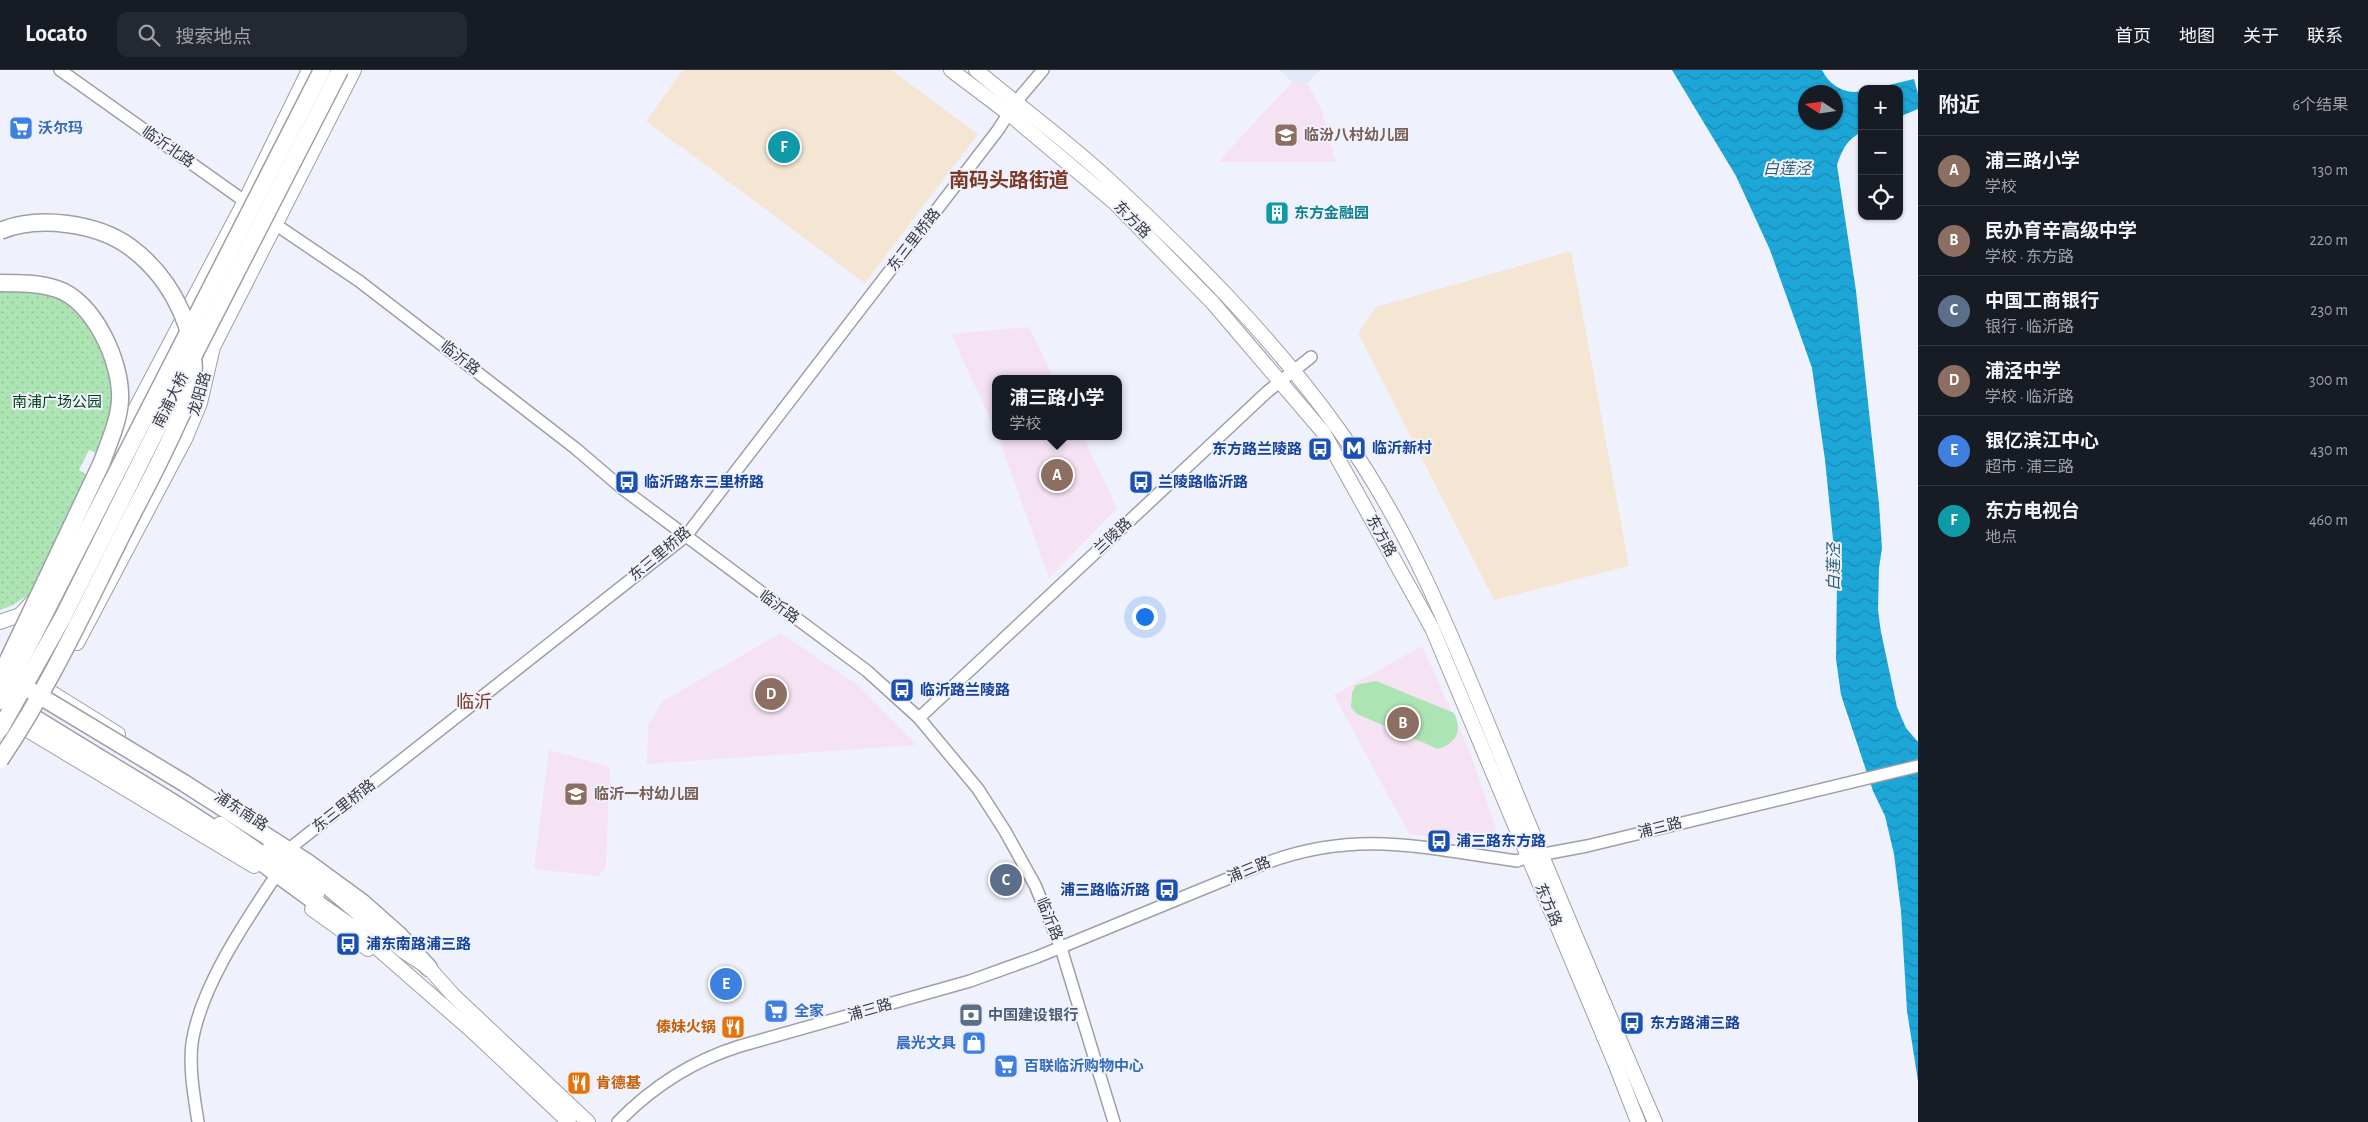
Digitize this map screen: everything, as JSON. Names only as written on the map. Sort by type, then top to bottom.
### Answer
[{"type":"highway","name":"南浦大桥","points":[[1,716],[322,70]]},
{"type":"highway","name":"南浦大桥","points":[[1,716],[63,617],[199,344],[340,70]]},
{"type":"highway","points":[[0,231],[30,224],[65,224],[85,227],[133,250],[156,271],[182,309],[192,356],[193,372],[191,394],[155,470],[66,647],[15,738],[0,760]]},
{"type":"highway","points":[[0,283],[23,283],[59,289],[77,302],[93,319],[114,356],[120,399],[115,428],[102,462],[0,678]]},
{"type":"highway","points":[[0,672],[184,783],[307,862],[363,903],[398,934],[428,968]]},
{"type":"highway","points":[[0,696],[136,779],[234,842],[323,909],[359,932]]},
{"type":"main road","points":[[0,622],[20,615],[29,607],[40,591],[245,201],[308,70]]},
{"type":"main road","name":"龙阳路","points":[[40,709],[185,439],[200,403],[213,347],[354,70]]},
{"type":"main road","name":"东方路","points":[[952,70],[1012,108],[1107,178],[1220,288],[1294,371],[1341,431],[1393,516],[1446,622],[1638,1122]]},
{"type":"main road","name":"东方路","points":[[976,70],[1012,108],[1115,203],[1214,303],[1323,432],[1432,628],[1656,1122]]},
{"type":"main road","name":"浦东南路","points":[[0,660],[50,693],[239,809],[359,891],[413,942],[453,995]]},
{"type":"main road","name":"浦东南路","points":[[0,678],[40,709],[249,842],[300,880],[471,1030],[569,1122]]},
{"type":"main road","name":"浦东南路","points":[[0,689],[40,709],[250,833],[328,888],[403,950],[428,968],[453,995],[588,1122]]},
{"type":"main road","name":"浦东南路","points":[[1,716],[242,858],[351,938],[404,971]]},
{"type":"street","name":"临沂北路","points":[[60,70],[245,201],[275,225]]},
{"type":"street","name":"东三里桥路","points":[[294,846],[686,536],[998,130],[1012,108],[1044,70]]},
{"type":"street","name":"临沂路","points":[[275,225],[359,281],[575,448],[623,489],[868,671],[919,718],[965,772],[1005,830],[1035,885],[1061,948],[1114,1122]]},
{"type":"street","name":"兰陵路","points":[[919,718],[1279,381],[1311,357]]},
{"type":"street","name":"浦三路","points":[[618,1122],[668,1079],[705,1059],[740,1046],[955,986],[1061,948],[1266,863],[1318,847],[1352,843],[1385,843],[1517,861],[1918,766]]},
{"type":"street","points":[[198,1122],[191,1065],[196,1022],[213,979],[273,880]]},
{"type":"shaded area","points":[[683,70],[891,70],[978,134],[865,283],[646,121]]},
{"type":"shaded area","points":[[1280,70],[1320,70],[1307,83],[1292,82]]},
{"type":"shaded area","name":"临汾八村幼儿园","points":[[1292,82],[1307,83],[1321,108],[1336,162],[1218,162]]},
{"type":"shaded area","points":[[1571,251],[1629,566],[1494,600],[1358,333],[1376,307]]},
{"type":"shaded area","points":[[1029,327],[1052,375],[992,375],[992,422],[951,334]]},
{"type":"shaded area","points":[[1004,440],[1085,440],[1117,508],[1049,578],[1000,442]]},
{"type":"shaded area","points":[[781,633],[859,686],[916,745],[647,764],[648,725],[663,701]]},
{"type":"shaded area","points":[[1422,646],[1469,750],[1502,846],[1409,834],[1334,695]]},
{"type":"shaded area","name":"临沂一村幼儿园","points":[[549,750],[610,767],[606,867],[598,876],[534,869]]},
{"type":"green space","name":"南浦广场公园","points":[[22,288],[59,299],[90,322],[109,368],[118,414],[101,455],[89,450],[79,470],[89,476],[32,592],[13,605],[0,610],[0,290]]},
{"type":"green space","points":[[1376,681],[1454,713],[1458,725],[1456,736],[1449,743],[1438,749],[1357,714],[1351,707],[1352,693],[1356,685]]},
{"type":"water","name":"白莲泾","points":[[1672,70],[1822,70],[1834,85],[1798,85],[1798,130],[1843,130],[1843,90],[1858,92],[1858,134],[1852,138],[1846,146],[1837,165],[1856,291],[1879,504],[1882,548],[1879,568],[1878,610],[1881,632],[1897,707],[1906,728],[1918,742],[1918,1081],[1907,1011],[1901,911],[1894,854],[1885,816],[1873,791],[1841,695],[1836,659],[1837,579],[1825,460],[1812,368],[1770,250],[1736,176]]},
{"type":"water","points":[[1914,79],[1918,94],[1918,109],[1903,115],[1903,85],[1889,85]]},
{"type":"place","name":"沃尔玛","points":[[21,128]]},
{"type":"place","name":"临汾八村幼儿园","points":[[1286,135]]},
{"type":"place","name":"东方电视台","points":[[784,147]]},
{"type":"place","name":"东方金融园","points":[[1277,213]]},
{"type":"place","name":"临沂新村","points":[[1354,448]]},
{"type":"place","name":"东方路兰陵路","points":[[1320,449]]},
{"type":"place","name":"浦三路小学","points":[[1057,475]]},
{"type":"place","name":"临沂路东三里桥路","points":[[627,482]]},
{"type":"place","name":"兰陵路临沂路","points":[[1141,482]]},
{"type":"place","name":"临沂路兰陵路","points":[[902,690]]},
{"type":"place","name":"浦泾中学","points":[[771,694]]},
{"type":"place","name":"民办育辛高级中学","points":[[1403,723]]},
{"type":"place","name":"临沂一村幼儿园","points":[[576,794]]},
{"type":"place","name":"浦三路东方路","points":[[1439,841]]},
{"type":"place","name":"中国工商银行","points":[[1006,880]]},
{"type":"place","name":"浦三路临沂路","points":[[1167,890]]},
{"type":"place","name":"浦东南路浦三路","points":[[348,944]]},
{"type":"place","name":"银亿滨江中心","points":[[726,984]]},
{"type":"place","name":"全家","points":[[776,1011]]},
{"type":"place","name":"中国建设银行","points":[[971,1015]]},
{"type":"place","name":"东方路浦三路","points":[[1632,1023]]},
{"type":"place","name":"傣妹火锅","points":[[733,1027]]},
{"type":"place","name":"晨光文具","points":[[974,1043]]},
{"type":"place","name":"百联临沂购物中心","points":[[1006,1066]]},
{"type":"place","name":"肯德基","points":[[579,1083]]},
{"type":"district","name":"南码头路街道","points":[[1009,181]]},
{"type":"district","name":"临沂","points":[[474,703]]}]
